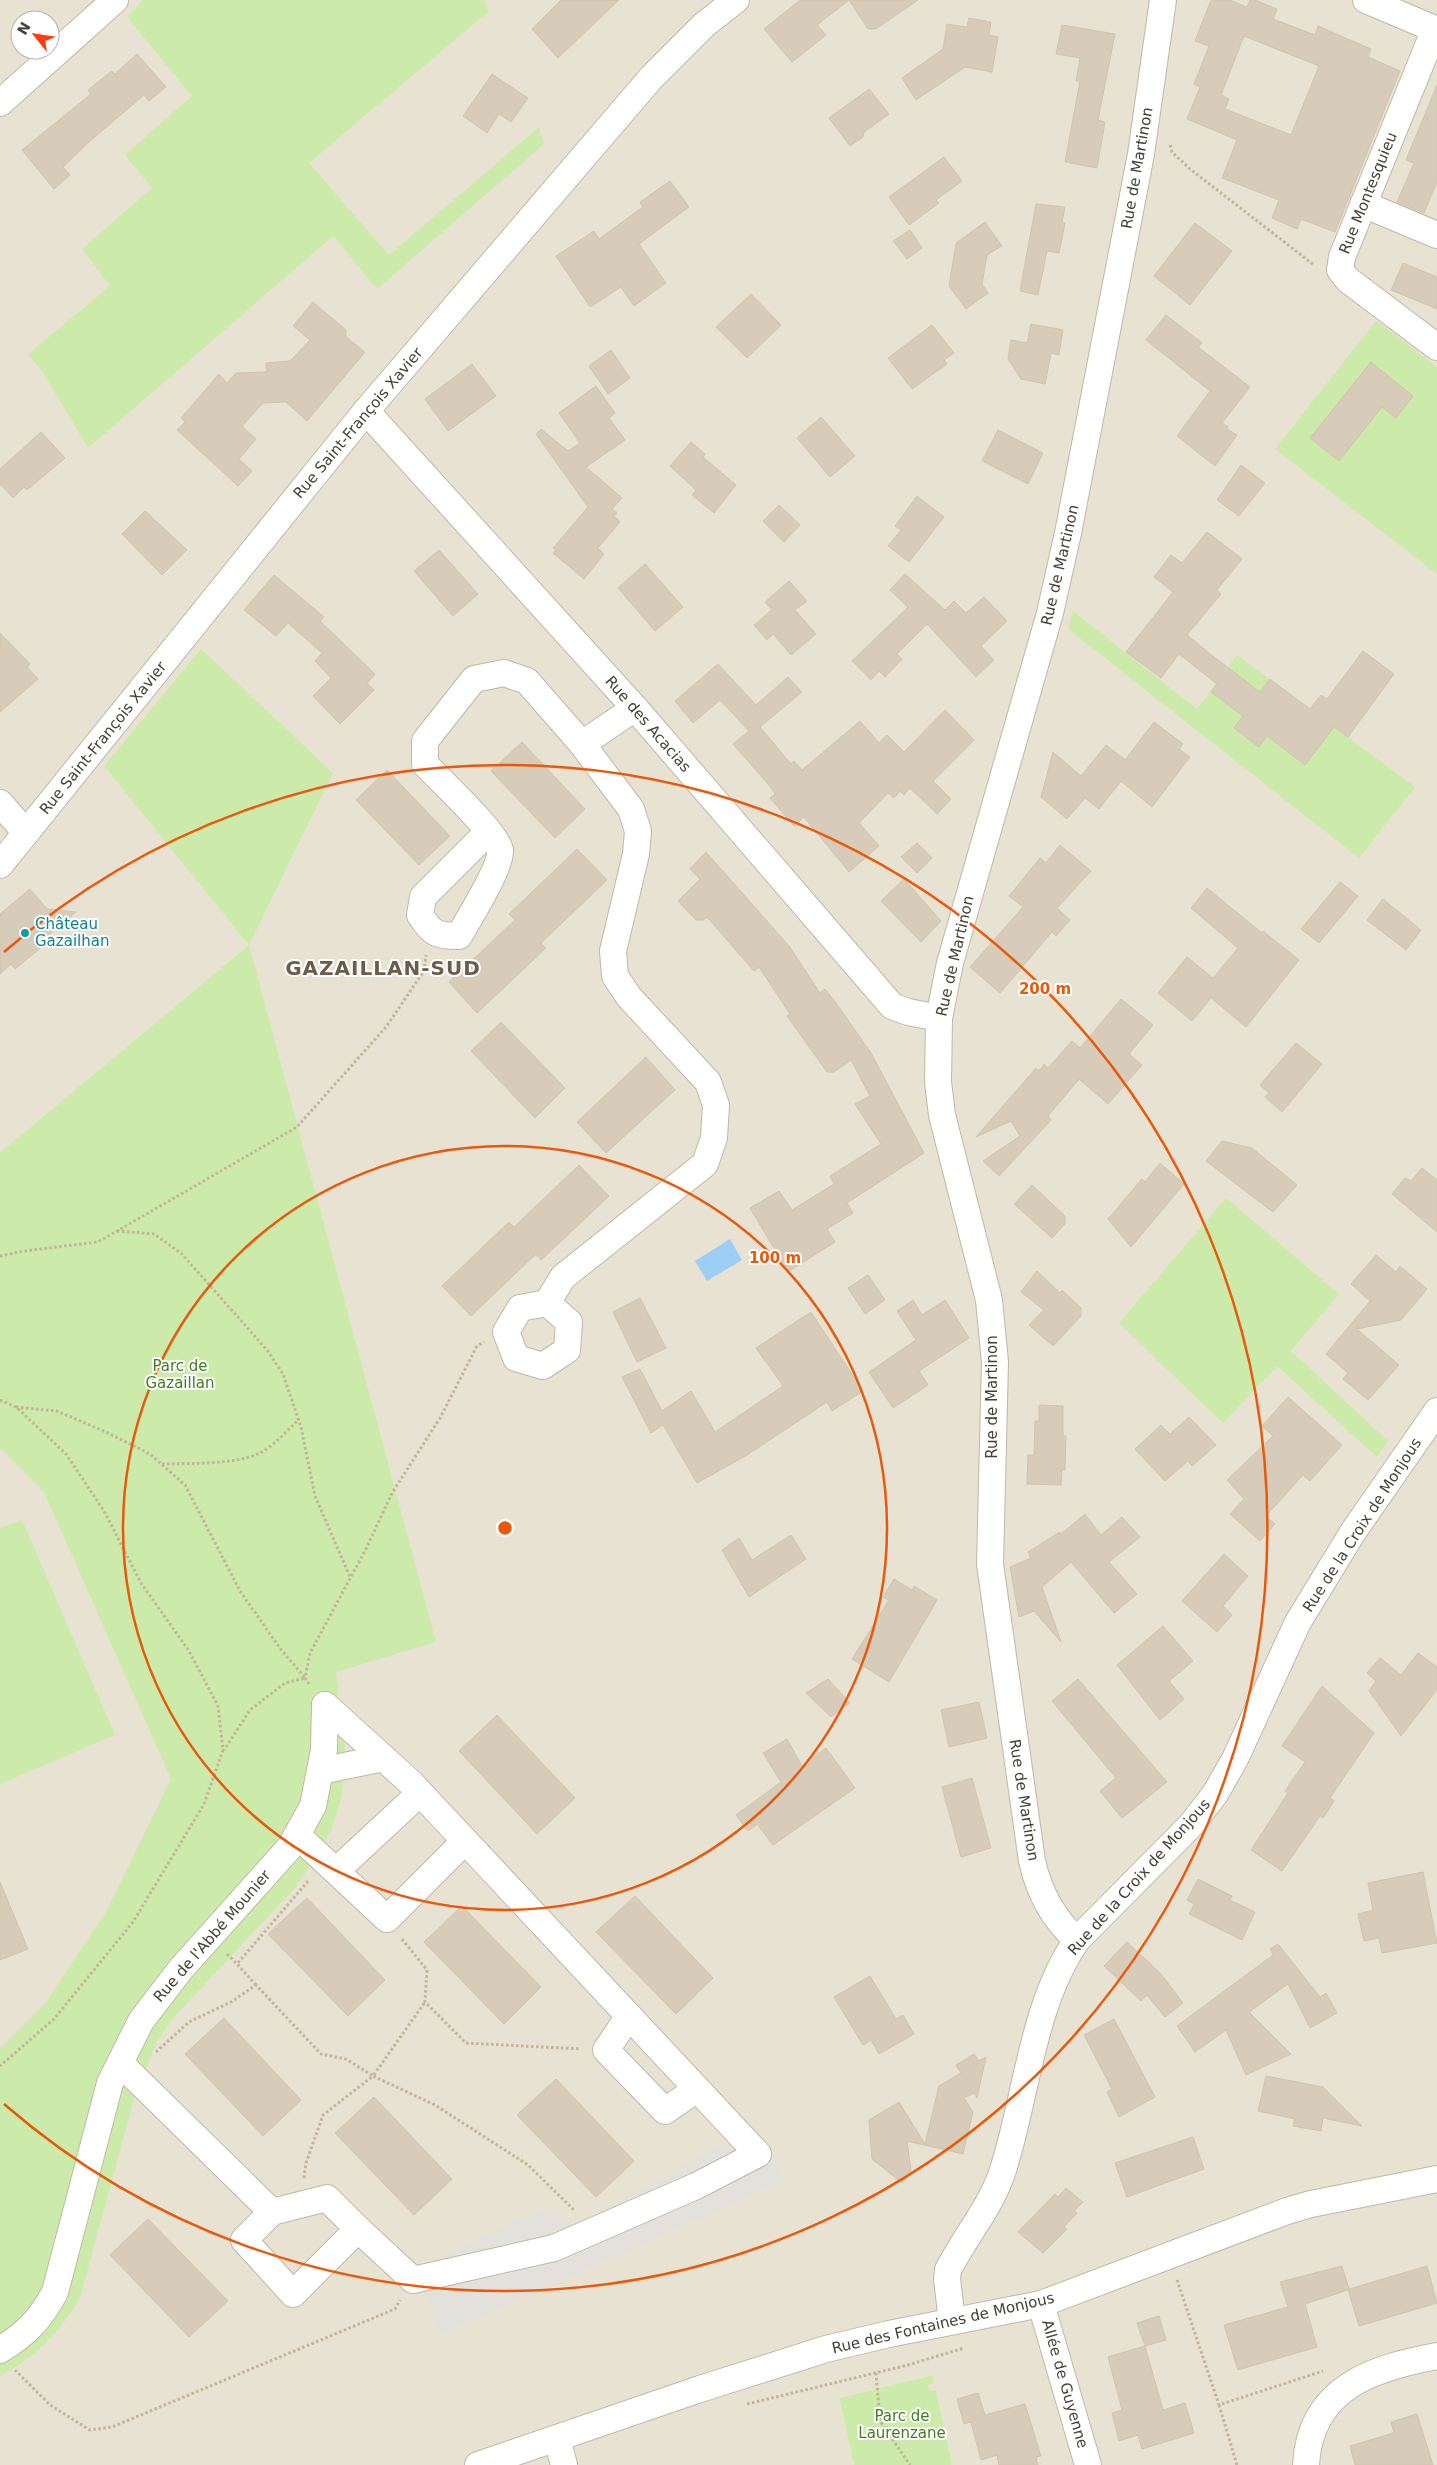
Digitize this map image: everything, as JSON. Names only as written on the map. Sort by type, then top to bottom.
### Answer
[{"type":"street","points":[[0,103],[115,0]]},
{"type":"street","name":"Rue Saint-François Xavier","points":[[0,865],[366,411],[651,78],[704,25],[736,0]]},
{"type":"street","name":"Rue de Martinon","points":[[1078,1940],[1067,1931],[1044,1898],[1036,1879],[1031,1851],[990,1564],[995,1362],[993,1331],[989,1300],[942,1115],[937,1068],[939,1018],[950,963],[1050,613],[1068,533],[1140,154],[1163,0]]},
{"type":"street","points":[[1366,0],[1436,29]]},
{"type":"street","name":"Rue Montesquieu","points":[[1436,29],[1363,204],[1342,257],[1340,270],[1348,280],[1437,347]]},
{"type":"street","points":[[1363,204],[1437,235]]},
{"type":"street","name":"Rue des Acacias","points":[[366,411],[635,708],[892,1006],[908,1012],[939,1018]]},
{"type":"street","points":[[488,832],[423,897],[420,916],[429,930],[442,936],[459,936],[498,864],[500,850],[488,832],[425,764],[425,741],[474,679],[504,673],[527,681],[582,744],[631,809],[638,831],[636,854],[613,950],[615,976],[629,997],[708,1082],[716,1105],[714,1138],[705,1164],[563,1277],[547,1303],[520,1308],[506,1332],[516,1358],[543,1366],[567,1350],[569,1322],[547,1303]]},
{"type":"street","points":[[582,744],[635,708]]},
{"type":"street","points":[[0,803],[26,833]]},
{"type":"street","name":"Rue de la Croix de Monjous","points":[[952,2321],[947,2279],[948,2270],[989,2205],[999,2179],[1051,1988],[1063,1961],[1078,1940],[1191,1825],[1215,1794],[1236,1759],[1298,1622],[1353,1532],[1437,1411]]},
{"type":"street","points":[[325,1705],[420,1793],[758,2154],[696,2186],[554,2248],[413,2280],[327,2198],[272,2212],[244,2240],[293,2294],[358,2229]]},
{"type":"street","name":"Rue de l'Abbé Mounier","points":[[6,2359],[19,2339],[42,2316],[55,2292],[110,2084],[125,2069],[141,2021],[180,1970],[290,1847],[312,1806],[324,1750],[325,1705]]},
{"type":"street","points":[[320,1771],[384,1758]]},
{"type":"street","points":[[331,1866],[420,1793]]},
{"type":"street","points":[[297,1834],[387,1919],[465,1841]]},
{"type":"street","points":[[629,2016],[606,2050],[664,2110],[697,2089]]},
{"type":"street","points":[[125,2069],[272,2212]]},
{"type":"street","name":"Rue des Fontaines de Monjous","points":[[478,2465],[700,2389],[826,2349],[952,2321],[1041,2304],[1311,2204],[1437,2179]]},
{"type":"street","name":"Allée de Guyenne","points":[[1041,2304],[1088,2465]]},
{"type":"street","points":[[1306,2465],[1306,2454],[1317,2420],[1331,2400],[1343,2388],[1376,2371],[1403,2362],[1437,2356]]},
{"type":"street","points":[[557,2439],[564,2465]]},
{"type":"path","points":[[1168,138],[1172,152],[1184,164],[1267,230],[1324,272],[1340,270]]},
{"type":"path","points":[[0,1256],[24,1251],[98,1242],[298,1127],[386,1027],[424,971],[429,930]]},
{"type":"path","points":[[116,1231],[154,1234],[181,1253],[267,1350],[284,1374],[299,1419],[315,1496],[350,1576]]},
{"type":"path","points":[[305,1678],[310,1653],[392,1494],[440,1418],[477,1346],[506,1332]]},
{"type":"path","points":[[0,1400],[16,1407],[57,1411],[150,1454],[185,1485],[240,1591],[279,1647],[325,1705]]},
{"type":"path","points":[[16,1407],[66,1454],[104,1511],[141,1583],[189,1651],[218,1706],[223,1750]]},
{"type":"path","points":[[162,1464],[215,1463],[258,1454],[284,1435],[299,1419]]},
{"type":"path","points":[[0,2066],[54,2019],[133,1922],[204,1804],[223,1750],[250,1710],[285,1683],[305,1678]]},
{"type":"path","points":[[331,1866],[237,1964],[321,2054],[346,2059],[373,2076],[435,2105],[528,2165],[595,2230]]},
{"type":"path","points":[[300,2205],[306,2163],[323,2115],[373,2076],[425,2002],[427,1970],[413,1954]]},
{"type":"path","points":[[125,2069],[189,2022],[231,2002],[256,1985]]},
{"type":"path","points":[[425,2002],[466,2043],[606,2050]]},
{"type":"path","points":[[1169,2256],[1237,2465]]},
{"type":"path","points":[[6,2359],[50,2405],[90,2430],[112,2427],[395,2309],[413,2280]]},
{"type":"path","points":[[746,2404],[876,2373],[972,2345]]},
{"type":"path","points":[[1219,2405],[1327,2370],[1343,2388]]},
{"type":"path","points":[[876,2373],[880,2421],[910,2465]]},
{"type":"shaded area","points":[[0,0],[1437,0],[1437,2465],[952,2465],[936,2390],[929,2391],[928,2384],[934,2383],[932,2375],[839,2398],[854,2465],[0,2465]]},
{"type":"shaded area","points":[[753,2126],[785,2180],[441,2334],[415,2269],[550,2206],[571,2230]]},
{"type":"green space","points":[[143,0],[484,0],[489,11],[309,163],[389,255],[539,127],[544,144],[377,289],[333,236],[88,448],[42,371],[28,354],[110,286],[82,249],[152,188],[125,155],[192,96],[127,17]]},
{"type":"green space","points":[[1376,321],[1437,367],[1437,574],[1275,449]]},
{"type":"green space","points":[[1073,611],[1197,709],[1237,655],[1415,787],[1359,858],[1068,629]]},
{"type":"green space","points":[[201,649],[333,773],[249,945],[104,766]]},
{"type":"green space","name":"Parc de Gazaillan","points":[[249,945],[436,1642],[336,1672],[346,1759],[341,1798],[332,1828],[316,1857],[294,1889],[177,2014],[157,2041],[135,2096],[80,2298],[64,2322],[46,2343],[24,2361],[0,2376],[0,2049],[44,2005],[107,1910],[171,1779],[44,1492],[0,1448],[0,1153]]},
{"type":"green space","points":[[1226,1198],[1339,1294],[1291,1351],[1388,1441],[1377,1457],[1277,1366],[1223,1423],[1119,1323]]},
{"type":"green space","points":[[22,1520],[115,1735],[0,1784],[0,1528]]},
{"type":"green space","name":"Parc de Laurenzane","points":[[933,2375],[934,2383],[928,2385],[929,2391],[936,2390],[952,2465],[854,2465],[839,2398]]},
{"type":"water","points":[[730,1239],[742,1260],[707,1281],[695,1261]]},
{"type":"building","points":[[561,0],[619,0],[558,58],[532,29]]},
{"type":"building","points":[[800,0],[849,0],[817,25],[826,35],[792,62],[764,29]]},
{"type":"building","points":[[849,0],[918,0],[876,29],[868,29]]},
{"type":"building","points":[[1211,0],[1229,0],[1247,7],[1250,0],[1255,0],[1277,9],[1273,19],[1315,35],[1318,26],[1371,49],[1368,57],[1400,71],[1335,232],[1301,219],[1297,229],[1272,218],[1279,200],[1222,178],[1237,140],[1187,119],[1200,87],[1194,84],[1209,46],[1195,41]],"holes":[[[1244,36],[1319,66],[1291,135],[1225,109],[1229,99],[1221,95]]]},
{"type":"building","points":[[969,18],[991,22],[989,35],[998,37],[992,72],[965,67],[916,100],[902,78],[943,49],[947,24],[967,27]]},
{"type":"building","points":[[1062,25],[1115,34],[1098,120],[1105,122],[1097,168],[1065,162],[1080,81],[1076,81],[1080,58],[1056,54]]},
{"type":"building","points":[[137,54],[166,87],[149,101],[144,95],[90,141],[63,167],[70,175],[54,189],[22,150],[91,94],[88,90],[112,71],[115,74]]},
{"type":"building","points":[[492,74],[528,98],[511,122],[499,114],[487,133],[463,116]]},
{"type":"building","points":[[1437,85],[1437,182],[1424,213],[1397,202],[1414,163],[1406,160]]},
{"type":"building","points":[[869,89],[889,114],[864,132],[863,137],[850,146],[829,118]]},
{"type":"building","points":[[944,157],[962,181],[936,200],[939,203],[909,225],[889,197]]},
{"type":"building","points":[[670,181],[689,207],[639,244],[666,283],[634,306],[621,287],[590,307],[556,256],[594,231],[599,239],[643,207],[640,202]]},
{"type":"building","points":[[1036,204],[1065,207],[1062,222],[1065,223],[1059,253],[1047,251],[1038,295],[1020,291]]},
{"type":"building","points":[[985,222],[1002,246],[987,255],[982,284],[988,293],[966,309],[949,286],[956,243]]},
{"type":"building","points":[[1195,223],[1232,251],[1190,305],[1154,276]]},
{"type":"building","points":[[910,230],[922,248],[907,259],[893,241]]},
{"type":"building","points":[[1403,263],[1437,277],[1437,309],[1391,290]]},
{"type":"building","points":[[751,294],[781,325],[747,358],[716,327]]},
{"type":"building","points":[[313,302],[346,330],[346,337],[365,352],[307,421],[286,402],[263,403],[242,426],[256,439],[239,459],[252,471],[238,486],[177,430],[185,422],[181,418],[219,374],[227,383],[236,373],[267,372],[266,363],[290,361],[310,340],[293,326]]},
{"type":"building","points":[[1166,315],[1202,343],[1198,347],[1250,387],[1222,423],[1228,427],[1227,429],[1237,435],[1215,466],[1177,436],[1210,391],[1146,340]]},
{"type":"building","points":[[1031,324],[1063,330],[1059,355],[1051,353],[1045,384],[1021,379],[1008,359],[1011,340],[1027,343]]},
{"type":"building","points":[[932,325],[954,353],[944,360],[947,364],[912,389],[888,358]]},
{"type":"building","points":[[611,350],[630,378],[608,394],[589,366]]},
{"type":"building","points":[[1371,362],[1413,396],[1396,418],[1382,407],[1339,461],[1310,438]]},
{"type":"building","points":[[472,364],[496,396],[448,431],[425,399]]},
{"type":"building","points":[[596,386],[615,413],[609,418],[625,440],[586,467],[622,498],[612,509],[617,513],[614,516],[620,522],[598,548],[604,554],[584,579],[553,553],[556,550],[553,548],[588,507],[536,434],[541,429],[568,451],[580,443],[559,413]]},
{"type":"building","points":[[821,417],[855,456],[830,477],[797,438]]},
{"type":"building","points":[[998,430],[1043,453],[1028,484],[982,461]]},
{"type":"building","points":[[41,432],[65,458],[27,490],[24,487],[13,498],[0,484],[0,469]]},
{"type":"building","points":[[691,442],[705,454],[703,457],[736,485],[714,513],[692,495],[696,490],[670,466]]},
{"type":"building","points":[[1241,465],[1265,483],[1239,516],[1217,500]]},
{"type":"building","points":[[917,496],[944,517],[909,562],[888,546],[901,530],[895,526]]},
{"type":"building","points":[[779,505],[800,525],[784,542],[763,521]]},
{"type":"building","points":[[145,511],[187,550],[162,575],[122,534]]},
{"type":"building","points":[[1207,532],[1242,559],[1217,590],[1221,594],[1187,635],[1260,692],[1270,679],[1310,709],[1321,695],[1327,699],[1363,651],[1394,674],[1348,737],[1334,727],[1305,765],[1267,736],[1259,747],[1234,728],[1243,716],[1211,692],[1217,684],[1179,654],[1161,678],[1126,652],[1173,592],[1154,577],[1171,555],[1182,563]]},
{"type":"building","points":[[439,550],[478,594],[453,616],[414,571]]},
{"type":"building","points":[[645,564],[683,607],[655,631],[618,588]]},
{"type":"building","points":[[905,574],[945,610],[954,601],[966,613],[984,597],[1007,621],[981,646],[994,660],[976,677],[927,624],[897,654],[902,659],[885,677],[879,671],[871,680],[852,661],[908,607],[890,590]]},
{"type":"building","points":[[274,575],[324,617],[320,621],[375,674],[367,683],[374,690],[340,724],[313,696],[331,678],[315,661],[322,653],[288,623],[276,636],[244,610]]},
{"type":"building","points":[[789,581],[807,601],[795,610],[816,634],[791,655],[773,634],[767,640],[754,625],[772,610],[765,602]]},
{"type":"building","points":[[0,633],[30,664],[27,667],[38,679],[0,712]]},
{"type":"building","points":[[718,664],[756,705],[788,677],[802,692],[760,727],[791,764],[794,761],[802,770],[860,721],[879,743],[887,735],[904,752],[945,710],[974,740],[933,781],[951,799],[937,814],[910,788],[904,795],[900,791],[894,798],[888,793],[859,823],[879,846],[849,872],[804,817],[794,826],[770,798],[775,794],[733,744],[749,731],[720,700],[693,723],[675,701]]},
{"type":"building","points":[[1154,722],[1183,744],[1179,749],[1190,757],[1152,807],[1121,781],[1099,809],[1085,798],[1067,819],[1041,797],[1053,752],[1081,776],[1106,745],[1125,760]]},
{"type":"building","points":[[522,742],[585,809],[555,838],[491,771]]},
{"type":"building","points":[[387,770],[450,836],[419,865],[356,800]]},
{"type":"building","points":[[917,843],[932,858],[917,873],[901,857]]},
{"type":"building","points":[[1060,845],[1091,871],[1057,908],[1070,920],[1056,936],[1052,932],[1000,993],[970,967],[1023,907],[1009,896],[1040,858],[1046,863]]},
{"type":"building","points":[[577,849],[607,880],[541,943],[546,948],[477,1013],[449,982],[515,920],[509,914]]},
{"type":"building","points":[[706,852],[789,946],[820,993],[825,989],[836,1003],[871,1053],[924,1153],[847,1203],[853,1213],[827,1229],[835,1242],[788,1272],[750,1208],[779,1191],[792,1210],[834,1184],[830,1176],[881,1144],[855,1104],[870,1096],[851,1060],[834,1072],[827,1072],[787,1016],[790,1014],[759,967],[754,971],[707,917],[703,920],[696,920],[678,901],[700,879],[690,869]]},
{"type":"building","points":[[904,879],[941,921],[921,942],[881,901]]},
{"type":"building","points":[[1340,882],[1358,896],[1319,943],[1301,929]]},
{"type":"building","points":[[1207,888],[1262,933],[1263,931],[1299,960],[1246,1027],[1211,998],[1192,1021],[1158,993],[1187,957],[1213,978],[1238,948],[1191,908]]},
{"type":"building","name":"Château Gazailhan","points":[[30,889],[47,909],[76,912],[40,942],[43,946],[15,969],[11,964],[0,974],[0,914]]},
{"type":"building","points":[[1383,899],[1421,930],[1406,950],[1367,920]]},
{"type":"building","points":[[1121,999],[1153,1025],[1129,1054],[1142,1065],[1108,1104],[1079,1079],[1048,1116],[1051,1120],[999,1176],[983,1161],[1020,1136],[1011,1121],[976,1137],[1036,1068],[1039,1071],[1044,1064],[1048,1068],[1072,1041],[1080,1048]]},
{"type":"building","points":[[501,1022],[565,1088],[535,1118],[471,1051]]},
{"type":"building","points":[[1296,1043],[1322,1064],[1282,1112],[1265,1097],[1269,1093],[1260,1085]]},
{"type":"building","points":[[646,1057],[675,1090],[606,1153],[577,1122]]},
{"type":"building","points":[[1222,1141],[1252,1148],[1297,1185],[1273,1212],[1206,1161]]},
{"type":"building","points":[[1160,1163],[1184,1184],[1131,1247],[1108,1219],[1142,1179],[1145,1182]]},
{"type":"building","points":[[579,1165],[609,1196],[541,1260],[536,1254],[471,1316],[442,1286],[509,1222],[514,1227]]},
{"type":"building","points":[[1422,1168],[1437,1180],[1437,1232],[1392,1194],[1405,1178],[1411,1181]]},
{"type":"building","points":[[1032,1185],[1065,1216],[1065,1224],[1052,1238],[1014,1204]]},
{"type":"building","points":[[1376,1255],[1396,1272],[1400,1266],[1427,1289],[1401,1320],[1357,1329],[1399,1365],[1368,1400],[1343,1379],[1348,1373],[1326,1354],[1370,1301],[1351,1284]]},
{"type":"building","points":[[1037,1271],[1060,1293],[1062,1290],[1081,1308],[1081,1316],[1053,1346],[1029,1325],[1044,1310],[1021,1292]]},
{"type":"building","points":[[868,1275],[885,1300],[865,1314],[848,1288]]},
{"type":"building","points":[[640,1298],[666,1348],[637,1362],[613,1312]]},
{"type":"building","points":[[913,1300],[922,1315],[945,1300],[969,1338],[919,1371],[928,1385],[893,1408],[869,1372],[916,1340],[897,1311]]},
{"type":"building","points":[[811,1312],[863,1391],[832,1411],[827,1402],[747,1455],[697,1483],[663,1425],[651,1433],[622,1377],[640,1369],[662,1411],[691,1391],[715,1432],[783,1386],[756,1348]]},
{"type":"building","points":[[1288,1397],[1342,1445],[1310,1481],[1303,1475],[1266,1516],[1275,1524],[1260,1541],[1230,1514],[1244,1499],[1227,1480],[1273,1436],[1262,1426]]},
{"type":"building","points":[[1039,1405],[1063,1406],[1063,1436],[1066,1436],[1065,1470],[1062,1470],[1061,1485],[1027,1484],[1028,1455],[1034,1455],[1035,1421],[1039,1421]]},
{"type":"building","points":[[1189,1417],[1216,1445],[1192,1466],[1188,1461],[1165,1481],[1135,1449],[1161,1425],[1170,1434]]},
{"type":"building","points":[[1085,1514],[1101,1535],[1122,1517],[1140,1537],[1109,1562],[1137,1594],[1114,1613],[1071,1562],[1042,1587],[1061,1642],[1034,1611],[1019,1617],[1010,1567],[1031,1558],[1028,1552],[1060,1532],[1060,1535]]},
{"type":"building","points":[[791,1535],[806,1559],[749,1597],[722,1550],[739,1538],[752,1560]]},
{"type":"building","points":[[1224,1554],[1248,1576],[1223,1606],[1232,1615],[1217,1632],[1182,1601]]},
{"type":"building","points":[[894,1579],[912,1590],[914,1586],[937,1600],[889,1682],[852,1659],[889,1600],[883,1597]]},
{"type":"building","points":[[1163,1626],[1193,1661],[1169,1681],[1184,1699],[1160,1720],[1117,1665]]},
{"type":"building","points":[[1418,1653],[1437,1667],[1437,1690],[1401,1736],[1369,1691],[1376,1681],[1367,1673],[1380,1658],[1401,1675]]},
{"type":"building","points":[[828,1679],[850,1703],[831,1717],[806,1693]]},
{"type":"building","points":[[1078,1679],[1167,1782],[1122,1818],[1100,1791],[1116,1778],[1052,1701]]},
{"type":"building","points":[[1322,1686],[1374,1733],[1330,1798],[1334,1801],[1323,1818],[1320,1816],[1282,1871],[1251,1850],[1288,1793],[1285,1791],[1305,1762],[1282,1746]]},
{"type":"building","points":[[979,1702],[987,1738],[949,1747],[941,1710]]},
{"type":"building","points":[[497,1715],[575,1798],[537,1834],[459,1751]]},
{"type":"building","points":[[787,1739],[802,1766],[826,1748],[855,1788],[773,1845],[757,1824],[748,1831],[736,1815],[781,1782],[763,1753]]},
{"type":"building","points":[[972,1778],[991,1848],[961,1857],[942,1787]]},
{"type":"building","points":[[1423,1872],[1437,1943],[1382,1953],[1379,1938],[1364,1941],[1358,1914],[1373,1910],[1368,1883]]},
{"type":"building","points":[[1198,1879],[1232,1896],[1230,1900],[1255,1912],[1242,1940],[1189,1914],[1194,1904],[1187,1900]]},
{"type":"building","points":[[0,1882],[28,1949],[0,1960]]},
{"type":"building","points":[[635,1896],[713,1978],[676,2014],[596,1932]]},
{"type":"building","points":[[307,1898],[385,1980],[348,2016],[268,1934]]},
{"type":"building","points":[[462,1906],[541,1987],[504,2024],[424,1942]]},
{"type":"building","points":[[1127,1942],[1161,1974],[1183,2003],[1165,2017],[1147,1995],[1141,2001],[1104,1966]]},
{"type":"building","points":[[1278,1944],[1320,1997],[1326,1993],[1337,2013],[1310,2028],[1288,1984],[1249,2012],[1291,2054],[1246,2075],[1226,2030],[1195,2052],[1177,2026],[1273,1955],[1270,1949]]},
{"type":"building","points":[[870,1976],[896,2019],[903,2015],[914,2034],[879,2054],[871,2040],[863,2045],[834,1997]]},
{"type":"building","points":[[224,2018],[301,2100],[263,2136],[185,2054]]},
{"type":"building","points":[[1114,2019],[1155,2097],[1119,2117],[1107,2092],[1112,2089],[1084,2035]]},
{"type":"building","points":[[974,2054],[979,2061],[986,2057],[977,2098],[974,2093],[964,2098],[973,2112],[963,2154],[907,2141],[911,2171],[902,2183],[872,2159],[869,2120],[899,2102],[925,2144],[939,2086],[961,2073],[956,2065]]},
{"type":"building","points":[[1266,2076],[1323,2087],[1362,2126],[1323,2118],[1321,2131],[1293,2126],[1295,2119],[1258,2111]]},
{"type":"building","points":[[556,2079],[634,2161],[596,2197],[517,2115]]},
{"type":"building","points":[[374,2097],[452,2179],[414,2215],[335,2133]]},
{"type":"building","points":[[1193,2137],[1204,2169],[1127,2197],[1115,2163]]},
{"type":"building","points":[[1066,2188],[1083,2202],[1074,2211],[1077,2213],[1064,2227],[1067,2229],[1043,2253],[1018,2232],[1055,2194],[1058,2197]]},
{"type":"building","points":[[148,2219],[228,2301],[189,2337],[110,2255]]},
{"type":"building","points":[[1342,2266],[1349,2289],[1427,2266],[1437,2303],[1359,2326],[1348,2290],[1305,2304],[1317,2347],[1238,2370],[1224,2325],[1288,2307],[1280,2282]]},
{"type":"building","points":[[1159,2316],[1166,2340],[1145,2346],[1137,2323]]},
{"type":"building","points":[[1145,2346],[1163,2410],[1185,2403],[1194,2433],[1142,2449],[1138,2435],[1119,2441],[1112,2413],[1122,2410],[1108,2357]]},
{"type":"building","points":[[978,2393],[985,2415],[1025,2404],[1041,2456],[1036,2457],[1038,2465],[999,2465],[997,2455],[981,2460],[971,2422],[964,2424],[957,2399]]},
{"type":"building","points":[[1417,2414],[1433,2465],[1355,2465],[1350,2446],[1394,2433],[1391,2422]]},
{"type":"place","name":"Château Gazailhan","points":[[25,933]]},
{"type":"district","name":"GAZAILLAN-SUD","points":[[383,968]]}]
